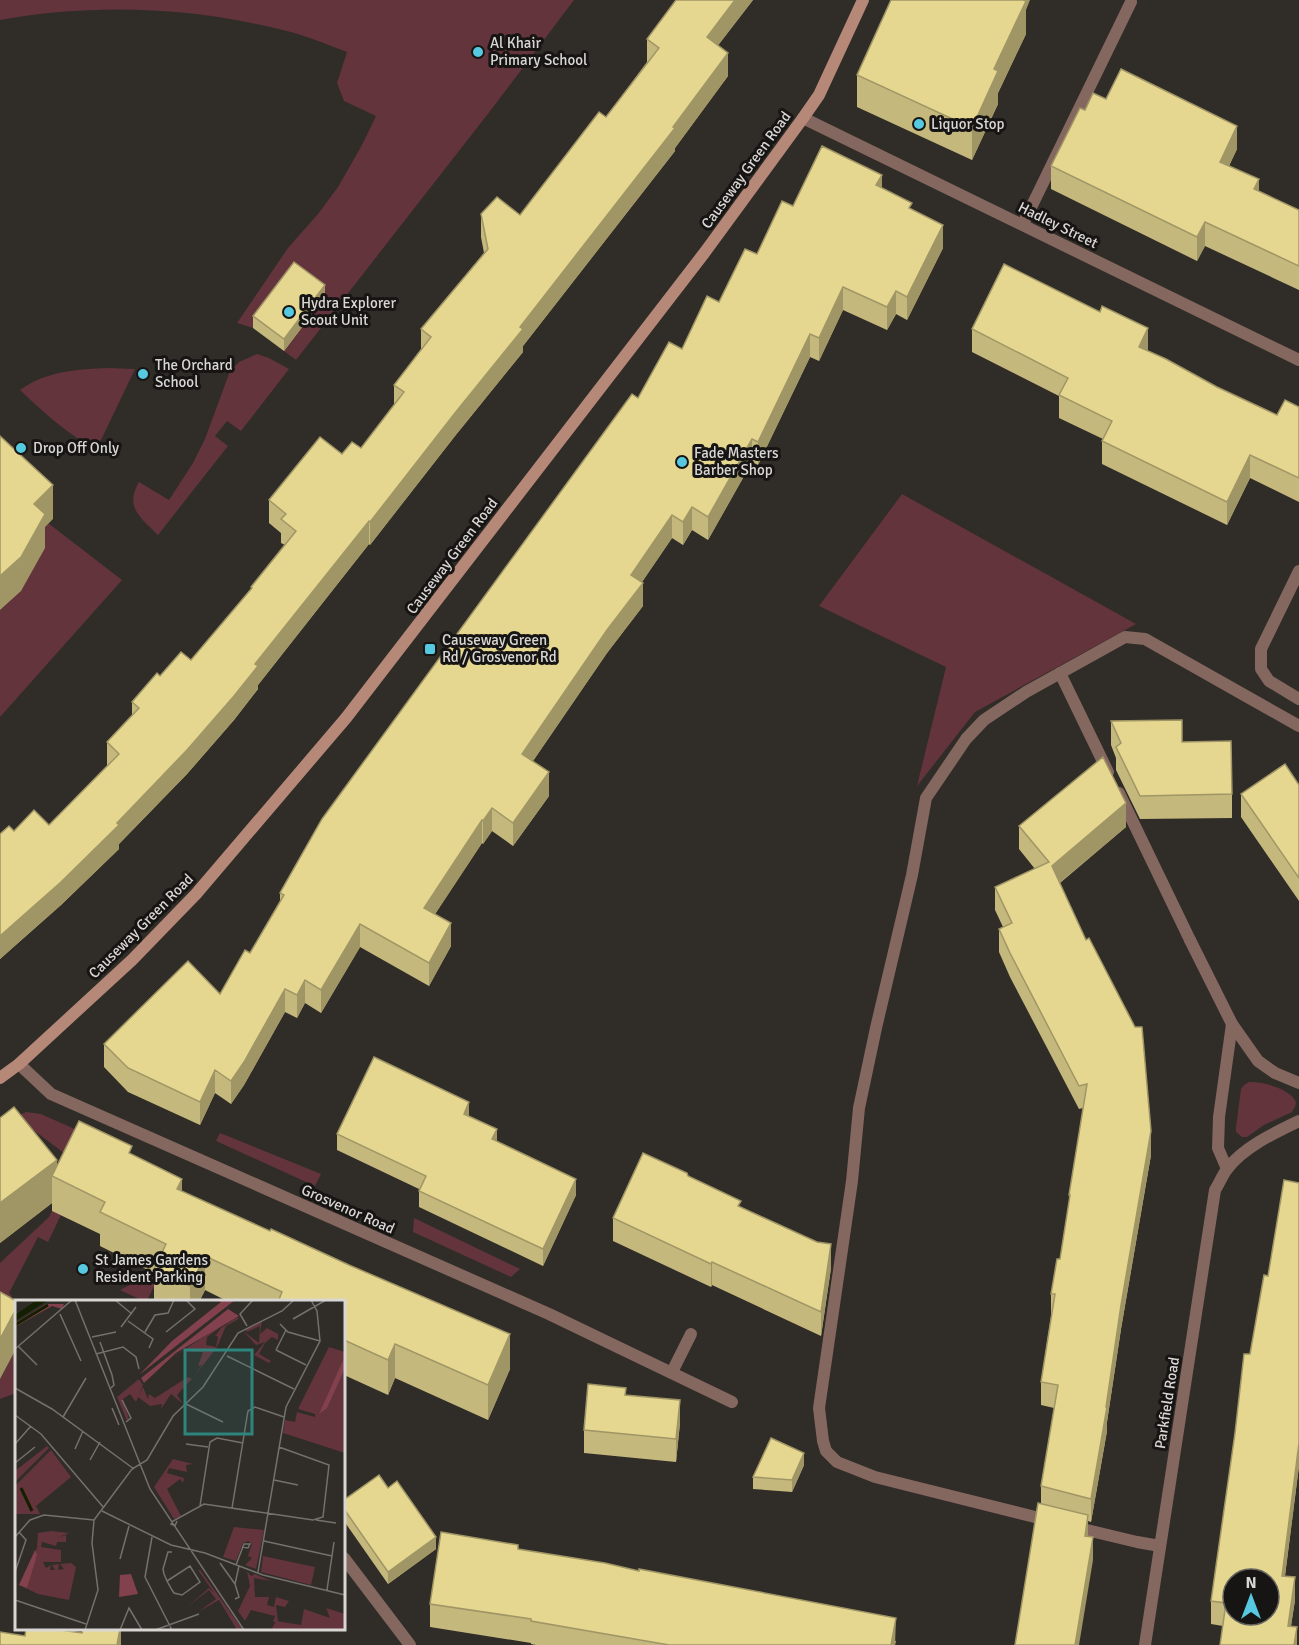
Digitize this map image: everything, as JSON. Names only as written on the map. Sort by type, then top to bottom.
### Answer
[{"type":"main road","name":"Causeway Green Road","points":[[0,1078],[19,1064],[132,960],[196,894],[346,718],[705,252],[819,95],[863,0]]},
{"type":"street","points":[[1023,224],[1131,2]]},
{"type":"street","name":"Hadley Street","points":[[803,117],[1299,360]]},
{"type":"street","points":[[1299,571],[1261,649],[1261,669],[1269,681],[1299,699]]},
{"type":"street","points":[[1160,1546],[1126,1540],[874,1477],[837,1462],[826,1451],[819,1408],[852,1181],[859,1108],[912,875],[926,798],[966,739],[984,720],[1026,692],[1125,637],[1145,639],[1299,726]]},
{"type":"street","points":[[1060,673],[1232,1024],[1258,1061],[1275,1073],[1299,1083]]},
{"type":"street","points":[[1227,1169],[1218,1148],[1219,1117],[1232,1024]]},
{"type":"street","name":"Grosvenor Road","points":[[19,1064],[51,1094],[549,1314],[732,1402]]},
{"type":"street","name":"Parkfield Road","points":[[1145,1645],[1215,1190],[1227,1169],[1247,1150],[1274,1132],[1299,1121]]},
{"type":"street","points":[[672,1372],[691,1334]]},
{"type":"street","points":[[345,1559],[411,1645]]},
{"type":"shaded area","points":[[0,0],[574,0],[296,360],[284,351],[294,274],[253,328],[237,323],[288,248],[338,187],[376,116],[344,101],[337,83],[347,52],[287,31],[180,12],[72,11],[0,20]]},
{"type":"shaded area","points":[[257,354],[289,369],[241,431],[227,421],[215,436],[228,446],[158,535],[136,512],[133,498],[139,482],[169,500],[193,463],[205,439],[230,371],[239,362]]},
{"type":"shaded area","points":[[135,369],[101,440],[95,444],[88,445],[70,433],[20,390],[51,375],[74,370]]},
{"type":"shaded area","points":[[902,494],[1136,624],[975,712],[917,786],[946,667],[819,606]]},
{"type":"shaded area","points":[[48,523],[122,580],[0,717],[0,610],[21,590],[44,548],[39,532]]},
{"type":"shaded area","points":[[1249,1082],[1276,1087],[1288,1093],[1296,1102],[1292,1112],[1264,1125],[1247,1137],[1242,1137],[1236,1132],[1236,1127],[1241,1089]]},
{"type":"shaded area","points":[[26,1112],[41,1114],[88,1135],[76,1162],[16,1117]]},
{"type":"shaded area","points":[[220,1133],[321,1174],[315,1186],[216,1141]]},
{"type":"shaded area","points":[[52,1211],[61,1215],[48,1242],[38,1237],[9,1293],[12,1296],[0,1314],[0,1263],[49,1217]]},
{"type":"shaded area","points":[[182,1213],[187,1216],[147,1300],[141,1300],[120,1290],[153,1273]]},
{"type":"shaded area","points":[[414,1218],[520,1269],[511,1277],[413,1232]]},
{"type":"shaded area","points":[[15,1351],[13,1366],[15,1367],[15,1393],[0,1399],[0,1379]]},
{"type":"building","points":[[676,0],[735,0],[707,37],[728,53],[673,127],[675,128],[520,327],[523,329],[255,664],[258,666],[234,696],[187,750],[117,823],[119,825],[61,882],[0,936],[0,834],[9,826],[14,831],[34,810],[49,825],[119,754],[107,742],[139,708],[132,702],[157,673],[160,676],[181,652],[191,660],[252,588],[296,531],[281,519],[286,514],[269,500],[320,437],[342,454],[352,442],[361,448],[404,392],[394,385],[431,337],[421,329],[488,249],[481,214],[497,197],[520,215],[599,112],[606,117],[659,48],[647,39]]},
{"type":"building","points":[[891,0],[1026,1],[994,69],[998,71],[972,128],[857,75]]},
{"type":"building","points":[[1121,69],[1237,126],[1220,162],[1259,179],[1254,189],[1299,210],[1299,266],[1205,222],[1197,237],[1051,166],[1080,108],[1085,110],[1093,93],[1106,99]]},
{"type":"building","points":[[822,146],[882,175],[876,185],[912,203],[909,208],[943,225],[907,297],[896,291],[887,307],[843,287],[819,338],[810,334],[758,442],[752,439],[708,517],[692,507],[683,522],[672,515],[631,575],[643,583],[607,630],[522,754],[549,772],[513,823],[492,808],[424,908],[451,923],[429,963],[360,924],[321,990],[305,980],[297,995],[285,989],[231,1081],[215,1070],[200,1102],[128,1068],[104,1044],[188,961],[220,994],[245,950],[250,953],[284,895],[280,893],[322,819],[632,394],[638,398],[669,342],[682,349],[707,296],[719,302],[745,249],[757,254],[782,201],[793,206]]},
{"type":"building","name":"Hydra Explorer Scout Unit","points":[[294,262],[325,285],[284,339],[253,316]]},
{"type":"building","points":[[1004,264],[1100,312],[1102,306],[1148,328],[1139,347],[1217,387],[1277,415],[1285,400],[1299,407],[1299,478],[1250,455],[1227,502],[1102,441],[1112,421],[1059,395],[1068,378],[972,329]]},
{"type":"building","points":[[0,436],[53,485],[34,504],[45,514],[21,557],[0,576]]},
{"type":"building","points":[[1182,720],[1182,742],[1231,741],[1232,794],[1140,796],[1116,747],[1121,743],[1111,721]]},
{"type":"building","points":[[1103,757],[1126,803],[1052,866],[1086,940],[1089,938],[1135,1027],[1142,1027],[1151,1131],[1091,1499],[1041,1486],[1058,1385],[1041,1382],[1055,1294],[1051,1294],[1057,1259],[1060,1259],[1087,1084],[1079,1086],[1010,953],[999,929],[1012,923],[995,887],[1049,862],[1019,826]]},
{"type":"building","points":[[1285,764],[1299,785],[1299,878],[1241,794]]},
{"type":"building","points":[[374,1057],[469,1102],[464,1114],[497,1129],[492,1139],[576,1179],[543,1249],[419,1191],[426,1176],[337,1134]]},
{"type":"building","points":[[14,1107],[57,1160],[0,1203],[0,1118]]},
{"type":"building","points":[[79,1121],[132,1146],[129,1153],[182,1179],[177,1189],[510,1334],[488,1385],[395,1344],[388,1360],[345,1340],[345,1300],[279,1300],[282,1292],[205,1256],[190,1286],[154,1269],[166,1244],[100,1212],[105,1202],[52,1176]]},
{"type":"building","points":[[643,1153],[741,1201],[738,1206],[817,1242],[831,1244],[821,1312],[613,1218]]},
{"type":"building","points":[[1284,1180],[1299,1183],[1299,1443],[1282,1576],[1295,1577],[1288,1626],[1297,1627],[1294,1645],[1220,1645],[1223,1627],[1281,1627],[1281,1567],[1221,1567],[1221,1602],[1211,1601],[1244,1354],[1250,1354],[1264,1275],[1268,1276]]},
{"type":"building","points":[[0,1292],[15,1300],[15,1311],[0,1339]]},
{"type":"building","points":[[588,1384],[626,1388],[625,1395],[680,1400],[676,1439],[584,1430]]},
{"type":"building","points":[[771,1438],[804,1453],[792,1480],[753,1477]]},
{"type":"building","points":[[379,1475],[388,1488],[397,1481],[436,1537],[388,1572],[345,1510],[345,1499]]},
{"type":"building","points":[[1038,1503],[1088,1515],[1085,1536],[1093,1537],[1075,1645],[1015,1645]]},
{"type":"building","points":[[441,1532],[518,1545],[518,1549],[639,1571],[639,1569],[896,1618],[891,1645],[669,1645],[531,1621],[531,1619],[430,1604]]},
{"type":"building","points":[[26,1630],[60,1630],[82,1633],[83,1630],[120,1630],[117,1645],[0,1645],[0,1632],[25,1636]]},
{"type":"place","name":"Al Khair Primary School","points":[[478,52]]},
{"type":"place","name":"Liquor Stop","points":[[919,124]]},
{"type":"place","name":"Hydra Explorer Scout Unit","points":[[289,312]]},
{"type":"place","name":"The Orchard School","points":[[143,374]]},
{"type":"place","name":"Drop Off Only","points":[[21,448]]},
{"type":"place","name":"Fade Masters Barber Shop","points":[[682,462]]},
{"type":"place","name":"Causeway Green Rd / Grosvenor Rd","points":[[430,649]]},
{"type":"place","name":"St James Gardens Resident Parking","points":[[83,1269]]}]
